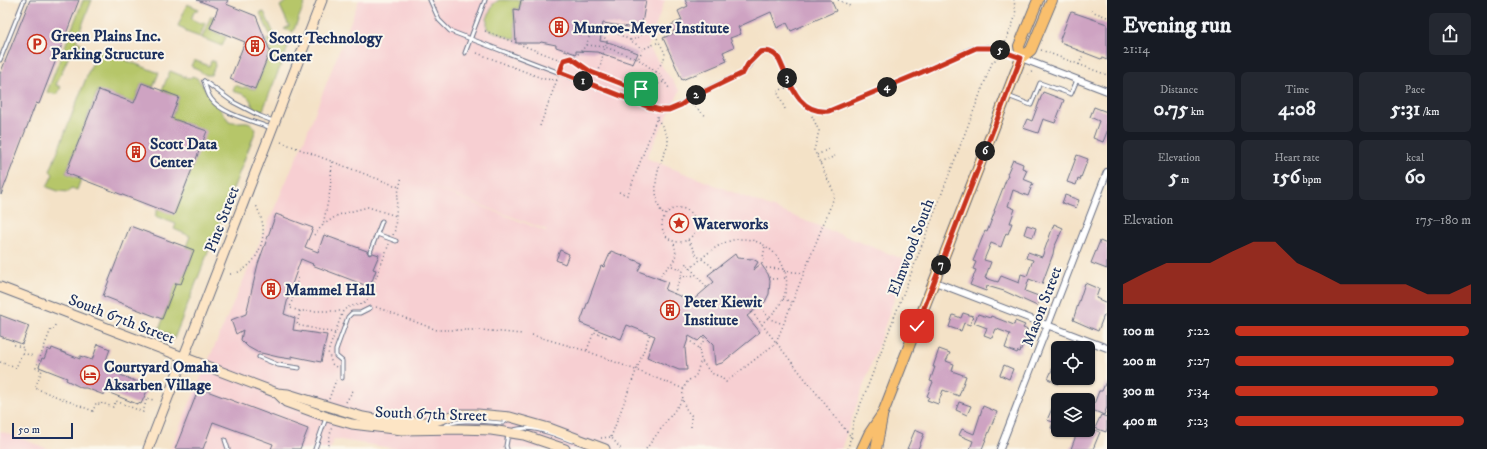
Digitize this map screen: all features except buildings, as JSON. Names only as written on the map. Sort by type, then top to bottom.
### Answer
[{"type":"main road","name":"Pine Street","points":[[148,449],[322,0]]},
{"type":"main road","points":[[876,449],[883,413],[1007,96],[1021,58],[1019,46],[1038,0]]},
{"type":"main road","points":[[1021,58],[1031,50],[1052,0]]},
{"type":"main road","name":"South 67th Street","points":[[0,287],[277,393],[288,394],[363,416],[392,422],[432,422],[458,414],[510,417],[549,428],[605,449]]},
{"type":"main road","name":"South 67th Street","points":[[277,393],[286,402],[327,417],[372,427],[414,431],[491,430],[509,432],[524,435],[565,449]]},
{"type":"main road","points":[[862,449],[869,434],[883,413]]},
{"type":"street","points":[[1021,58],[1107,91]]},
{"type":"street","name":"Mason Street","points":[[1000,449],[1107,172]]},
{"type":"street","points":[[935,282],[1107,348]]},
{"type":"lane","points":[[0,60],[24,0]]},
{"type":"lane","points":[[430,0],[439,20],[450,31],[660,110],[669,110],[681,105],[688,100],[743,73],[755,57],[760,52],[765,51],[769,51],[776,55],[796,96],[802,103],[820,112],[829,111],[976,48],[994,48],[1021,58]]},
{"type":"lane","points":[[465,53],[485,0]]},
{"type":"lane","points":[[1007,96],[1031,105],[1040,83],[1071,94],[1077,80]]},
{"type":"lane","points":[[204,81],[233,102],[260,116],[273,125],[227,111],[219,106],[212,99],[204,81]]},
{"type":"lane","points":[[370,252],[382,221]]},
{"type":"lane","points":[[377,234],[396,241]]},
{"type":"lane","points":[[342,378],[342,361],[336,356],[336,350],[348,318],[352,313],[360,313],[370,308]]},
{"type":"lane","points":[[259,357],[278,365],[299,368]]},
{"type":"lane","points":[[315,449],[327,417]]},
{"type":"lane","points":[[440,430],[449,423],[465,421],[503,423],[510,417]]},
{"type":"lane","points":[[507,449],[506,438],[509,432],[519,429],[532,429],[595,449]]},
{"type":"lane","points":[[225,440],[228,449]]},
{"type":"path","points":[[838,0],[851,7]]},
{"type":"path","points":[[1006,41],[1016,15],[1014,0]]},
{"type":"path","points":[[1091,11],[1107,17]]},
{"type":"path","points":[[630,40],[636,39],[646,29],[650,29],[654,32],[665,53],[664,59],[656,72]]},
{"type":"path","points":[[485,31],[564,60],[571,58],[587,45],[590,34],[602,34],[610,30],[630,40],[643,49]]},
{"type":"path","points":[[598,75],[607,41],[602,34]]},
{"type":"path","points":[[638,59],[643,49],[659,42]]},
{"type":"path","points":[[587,45],[605,47],[638,59],[656,72],[669,88]]},
{"type":"path","points":[[1037,51],[1041,50],[1107,75]]},
{"type":"path","points":[[477,53],[544,79],[557,80]]},
{"type":"path","points":[[1079,64],[1083,54]]},
{"type":"path","name":"Elmwood South","points":[[848,449],[852,438],[854,420],[992,63],[1000,57]]},
{"type":"path","points":[[571,58],[591,72],[638,90],[664,82]]},
{"type":"path","points":[[540,126],[564,60]]},
{"type":"path","points":[[1028,75],[1034,70]]},
{"type":"path","points":[[785,109],[777,91],[791,85]]},
{"type":"path","points":[[688,100],[707,117]]},
{"type":"path","points":[[688,339],[699,349],[701,360],[711,373],[720,377],[726,382],[776,343],[835,195],[814,150],[820,131],[808,107]]},
{"type":"path","points":[[619,192],[628,194],[657,119],[665,131],[668,141],[657,172],[655,183],[658,206],[660,211],[665,216]]},
{"type":"path","points":[[281,142],[399,187]]},
{"type":"path","points":[[817,155],[831,148]]},
{"type":"path","points":[[820,163],[835,156]]},
{"type":"path","points":[[324,225],[330,191],[332,162]]},
{"type":"path","points":[[338,369],[332,364],[328,352],[343,311],[347,307],[362,304],[367,300],[394,230],[399,187],[402,176]]},
{"type":"path","points":[[230,274],[238,272],[251,263],[260,247],[263,236],[263,227],[262,219],[256,205]]},
{"type":"path","points":[[314,235],[324,225],[338,215],[353,210],[368,208],[396,216]]},
{"type":"path","points":[[679,208],[685,209],[693,216],[696,226],[695,232],[688,240],[682,242],[673,241],[667,237],[664,232],[663,221],[665,216],[669,212],[679,208]]},
{"type":"path","points":[[688,240],[692,250],[715,270]]},
{"type":"path","points":[[690,269],[711,251],[722,244],[733,240],[753,240],[766,246],[774,252],[784,270],[786,278],[786,292],[774,313],[761,324]]},
{"type":"path","points":[[659,279],[663,272],[675,260],[676,253],[673,241]]},
{"type":"path","points":[[762,264],[766,246]]},
{"type":"path","points":[[674,294],[686,263],[707,288]]},
{"type":"path","points":[[671,265],[683,270]]},
{"type":"path","points":[[766,268],[804,273]]},
{"type":"path","points":[[680,277],[696,275]]},
{"type":"path","points":[[298,278],[290,308],[300,311],[343,311]]},
{"type":"path","points":[[772,279],[786,278]]},
{"type":"path","points":[[783,299],[792,302]]},
{"type":"path","points":[[376,307],[437,330],[481,330],[522,334]]},
{"type":"path","points":[[761,308],[769,318],[783,324]]},
{"type":"path","points":[[300,311],[297,325],[335,333]]},
{"type":"path","points":[[752,312],[852,438]]},
{"type":"path","points":[[55,325],[36,368],[42,370],[35,388],[93,411],[96,403],[101,405],[102,403],[113,407],[116,401],[143,412],[148,398],[153,400]]},
{"type":"path","points":[[587,351],[594,332],[606,337],[606,334]]},
{"type":"path","points":[[611,437],[650,334]]},
{"type":"path","points":[[699,349],[704,340],[704,334]]},
{"type":"path","points":[[532,335],[587,351],[684,389]]},
{"type":"path","points":[[0,362],[16,368],[24,348],[12,344]]},
{"type":"path","points":[[23,352],[33,356]]},
{"type":"path","points":[[691,427],[692,416],[686,408],[683,399],[684,389],[688,381],[695,376],[701,360]]},
{"type":"path","points":[[328,400],[338,374]]},
{"type":"path","points":[[345,406],[346,400],[352,394],[354,389]]},
{"type":"path","points":[[646,449],[683,399]]},
{"type":"path","points":[[327,449],[334,426]]},
{"type":"shaded area","points":[[359,0],[665,0],[648,47],[680,91],[646,158],[908,261],[841,449],[398,449],[334,439],[330,449],[170,449],[305,138]],"holes":[[[394,172],[547,230],[545,231]]]},
{"type":"shaded area","points":[[0,431],[49,449],[0,449]]},
{"type":"green space","points":[[83,0],[92,0],[76,41],[81,43],[79,48],[73,47],[56,85],[61,87],[57,95],[47,92]]},
{"type":"green space","points":[[289,0],[306,0],[293,32],[284,29],[289,26],[280,6]]},
{"type":"green space","points":[[499,0],[521,0],[519,9],[514,9],[516,40],[487,29],[487,19],[493,4]]},
{"type":"green space","points":[[187,4],[199,9],[198,11],[195,10],[191,19],[202,24],[203,22],[205,23],[200,37],[186,32],[185,29],[178,26]]},
{"type":"green space","points":[[264,12],[276,38],[287,43],[288,47],[263,110],[261,111],[253,108],[252,103],[246,96],[233,91],[235,85],[243,88],[255,89],[270,51],[266,40],[270,39],[273,41],[260,13]]},
{"type":"green space","points":[[211,16],[214,17],[210,30],[226,37],[222,46],[202,38]]},
{"type":"green space","points":[[100,50],[159,73],[153,87],[142,83],[134,103],[98,90],[66,173],[81,179],[77,190],[71,188],[69,192],[58,191],[47,187],[53,174],[50,171],[90,68]]},
{"type":"green space","points":[[194,60],[209,66],[211,61],[214,61],[215,66],[211,75],[206,75],[191,66]]},
{"type":"green space","points":[[170,71],[190,79],[192,76],[197,78],[229,121],[251,123],[256,130],[174,339],[167,339],[169,334],[159,330],[176,283],[181,284],[194,250],[186,247],[190,236],[174,229],[176,224],[155,216],[158,208],[174,214],[206,131],[171,118],[179,97],[162,90]]},
{"type":"place","name":"Munroe-Meyer Institute","points":[[559,27]]},
{"type":"place","name":"Green Plains Inc. Parking Structure","points":[[37,44]]},
{"type":"place","name":"Scott Technology Center","points":[[255,46]]},
{"type":"place","name":"Scott Data Center","points":[[136,152]]},
{"type":"place","name":"Waterworks","points":[[679,223]]},
{"type":"place","name":"Mammel Hall","points":[[271,289]]},
{"type":"place","name":"Peter Kiewit Institute","points":[[670,310]]},
{"type":"place","name":"Courtyard Omaha Aksarben Village","points":[[90,375]]},
{"type":"route","points":[[641,89],[638,90],[591,72],[581,67],[571,58],[564,60],[560,72],[649,107],[660,110],[669,110],[743,73],[748,64],[760,52],[769,51],[776,55],[779,59],[796,96],[802,103],[820,112],[829,111],[920,73],[971,49],[982,47],[994,48],[1021,58],[917,326]]}]
